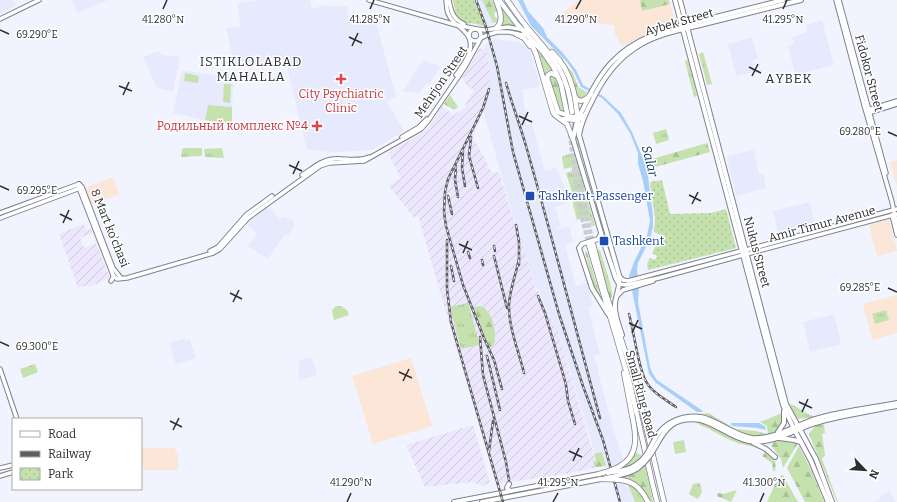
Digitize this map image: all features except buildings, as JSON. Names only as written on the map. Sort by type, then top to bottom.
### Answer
[{"type":"highway","points":[[496,0],[501,20],[496,28]]},
{"type":"highway","points":[[499,0],[522,30],[536,37],[562,63],[568,76],[580,116],[575,136]]},
{"type":"highway","points":[[507,0],[529,34],[558,65],[570,95],[572,112]]},
{"type":"highway","points":[[516,34],[525,39],[536,54]]},
{"type":"highway","points":[[529,34],[554,115],[569,121],[580,116]]},
{"type":"highway","points":[[536,37],[554,66],[560,79],[567,113]]},
{"type":"highway","points":[[560,79],[552,73],[548,75],[547,78],[557,110],[569,117],[580,116]]},
{"type":"highway","points":[[573,91],[576,98],[580,101],[585,100],[594,93]]},
{"type":"highway","points":[[561,118],[568,124],[575,136]]},
{"type":"highway","name":"Small Ring Road","points":[[657,502],[628,385],[623,354],[591,244],[609,316],[623,354],[636,384],[664,502]]},
{"type":"highway","points":[[600,477],[623,465],[632,453],[636,437],[628,385],[636,384],[635,369]]},
{"type":"highway","points":[[600,477],[633,483],[648,502]]},
{"type":"main road","points":[[0,19],[39,0]]},
{"type":"main road","points":[[369,0],[456,25],[485,30],[508,27],[522,30]]},
{"type":"main road","points":[[446,0],[448,15],[474,42],[478,41],[480,38],[497,32],[506,31],[516,34],[529,34]]},
{"type":"main road","points":[[449,0],[450,9],[453,16],[459,22],[468,27]]},
{"type":"main road","name":"Nukus Street","points":[[675,0],[684,27],[718,153],[783,405],[803,441],[828,502]]},
{"type":"main road","name":"Nukus Street","points":[[680,0],[684,27]]},
{"type":"main road","name":"Aybek Street","points":[[575,136],[580,116],[606,70],[626,50],[650,36],[783,0]]},
{"type":"main road","name":"Aybek Street","points":[[684,27],[801,0]]},
{"type":"main road","name":"Fidokor Street","points":[[838,0],[895,212]]},
{"type":"main road","points":[[443,21],[448,15]]},
{"type":"main road","points":[[469,38],[470,32],[473,29],[477,29]]},
{"type":"main road","points":[[477,29],[481,34],[480,38]]},
{"type":"main road","name":"Mehrjon Street","points":[[410,134],[426,120],[459,72],[470,51],[469,38]]},
{"type":"main road","name":"Mehrjon Street","points":[[119,279],[213,250],[218,247],[249,212],[319,164],[333,159],[365,158],[421,129],[428,122],[464,67],[480,38]]},
{"type":"main road","points":[[868,111],[897,103]]},
{"type":"main road","points":[[575,136],[601,234],[616,279],[620,284]]},
{"type":"main road","points":[[575,136],[619,275],[620,284],[616,296],[615,311],[623,354]]},
{"type":"main road","points":[[0,213],[80,187]]},
{"type":"main road","points":[[0,218],[80,187]]},
{"type":"main road","name":"8 Mart ko'chasi","points":[[80,187],[113,268],[119,279]]},
{"type":"main road","name":"8 Mart ko'chasi","points":[[80,187],[113,275],[119,279]]},
{"type":"main road","points":[[895,212],[897,226]]},
{"type":"main road","points":[[895,212],[897,236]]},
{"type":"main road","name":"Amir Timur Avenue","points":[[616,296],[629,285],[641,281],[895,212]]},
{"type":"main road","points":[[601,234],[598,239],[582,244],[579,248],[592,288],[609,316]]},
{"type":"main road","name":"Nukus Street","points":[[744,252],[786,404],[796,428]]},
{"type":"main road","name":"Amir Timur Avenue","points":[[620,284],[629,285],[659,278],[676,271]]},
{"type":"main road","points":[[111,281],[113,275]]},
{"type":"main road","points":[[619,275],[622,280],[629,285]]},
{"type":"main road","points":[[0,369],[17,418]]},
{"type":"main road","points":[[750,441],[762,442],[824,417],[897,403]]},
{"type":"main road","points":[[775,437],[784,424],[783,405]]},
{"type":"main road","points":[[791,415],[800,421],[811,422],[897,406]]},
{"type":"main road","points":[[482,502],[515,497],[626,470],[638,464],[648,452],[660,432],[672,422],[688,417],[710,420],[745,436],[756,438],[775,437],[803,441],[804,431],[811,422]]},
{"type":"main road","points":[[701,419],[739,438],[763,447],[775,457]]},
{"type":"main road","name":"Nukus Street","points":[[803,441],[816,459],[832,502]]},
{"type":"main road","points":[[0,468],[12,464]]},
{"type":"main road","points":[[0,476],[12,472]]},
{"type":"main road","points":[[454,502],[510,491],[600,477]]},
{"type":"main road","points":[[509,484],[507,488],[510,491]]},
{"type":"shaded area","points":[[0,0],[13,0],[16,5],[0,14]]},
{"type":"shaded area","points":[[72,0],[108,0],[77,13]]},
{"type":"shaded area","name":"City Psychiatric Clinic","points":[[259,0],[310,0],[312,9],[325,5],[348,7],[347,15],[376,22],[396,96],[387,102],[404,131],[372,150],[336,152],[307,150],[285,59],[281,56],[235,66],[226,28],[240,26],[238,3]]},
{"type":"shaded area","points":[[474,0],[482,0],[493,23],[491,25],[485,26]]},
{"type":"shaded area","points":[[579,0],[669,0],[674,22],[622,46],[614,32],[614,25],[584,22],[583,20],[560,19],[558,16]]},
{"type":"shaded area","points":[[822,20],[834,65],[795,75],[788,46],[794,44],[792,37],[807,32],[806,25]]},
{"type":"shaded area","points":[[752,37],[758,58],[752,61],[754,72],[736,76],[728,44]]},
{"type":"shaded area","points":[[495,39],[519,42],[528,49],[531,54],[540,86],[522,90],[526,114],[526,125],[532,124],[545,171],[556,168],[565,188],[564,190],[567,203],[555,207],[561,227],[556,229],[569,226],[573,242],[565,245],[576,286],[587,283],[593,306],[588,308],[600,354],[594,356],[623,461],[607,469],[602,452],[595,454],[557,329],[539,290],[535,286],[520,235],[518,233],[482,107],[491,76],[487,52],[483,50],[489,41]]},
{"type":"shaded area","points":[[480,48],[487,52],[491,76],[485,100],[481,107],[482,114],[473,137],[492,173],[499,172],[518,235],[520,235],[536,291],[538,290],[545,308],[557,329],[597,467],[565,474],[496,484],[418,216],[413,217],[389,186],[398,179],[401,179],[388,153],[428,128],[442,107],[450,112],[452,116],[465,108],[465,105],[474,90],[467,86],[462,78]]},
{"type":"shaded area","points":[[158,51],[162,55],[180,57],[173,92],[157,88],[143,57]]},
{"type":"shaded area","points":[[423,60],[440,66],[430,84],[427,83],[419,93],[403,91],[407,85]]},
{"type":"shaded area","points":[[182,70],[234,79],[232,107],[208,105],[205,120],[173,113]]},
{"type":"shaded area","points":[[754,150],[759,174],[763,173],[766,188],[736,196],[727,159],[728,156]]},
{"type":"shaded area","points":[[897,160],[897,187],[890,162]]},
{"type":"shaded area","points":[[113,177],[119,194],[90,205],[84,188]]},
{"type":"shaded area","points":[[810,202],[815,224],[778,233],[773,211]]},
{"type":"shaded area","points":[[266,205],[280,219],[283,217],[294,221],[293,223],[295,224],[290,235],[284,235],[268,259],[248,246],[257,236],[256,232],[244,222]]},
{"type":"shaded area","points":[[889,219],[897,251],[877,256],[869,225]]},
{"type":"shaded area","points":[[84,224],[86,230],[91,229],[93,233],[80,238],[84,248],[96,243],[110,278],[89,287],[88,285],[78,288],[59,234]]},
{"type":"shaded area","points":[[897,295],[897,333],[872,340],[863,304]]},
{"type":"shaded area","points":[[834,314],[841,344],[810,352],[803,322]]},
{"type":"shaded area","points":[[186,338],[186,340],[190,339],[196,358],[176,364],[169,343]]},
{"type":"shaded area","points":[[312,358],[317,375],[300,380],[298,370],[300,360]]},
{"type":"shaded area","points":[[411,358],[432,426],[373,444],[352,376]]},
{"type":"shaded area","points":[[473,425],[490,482],[483,486],[472,482],[425,487],[406,445]]},
{"type":"shaded area","points":[[142,448],[176,448],[175,454],[178,454],[178,470],[142,470]]},
{"type":"shaded area","points":[[612,482],[628,483],[635,502],[618,502]]},
{"type":"shaded area","points":[[890,491],[895,502],[875,502],[881,499],[880,496]]},
{"type":"green space","points":[[453,0],[474,0],[485,26],[470,23],[468,24],[457,18],[453,11],[455,10]]},
{"type":"green space","points":[[482,0],[492,0],[498,11],[494,13],[495,17],[499,19],[499,21],[493,23]]},
{"type":"green space","points":[[640,0],[669,0],[670,4],[642,11]]},
{"type":"green space","points":[[499,4],[516,26],[501,25]]},
{"type":"green space","points":[[539,51],[554,71],[549,70],[544,74]]},
{"type":"green space","points":[[703,52],[712,84],[707,85],[699,54]]},
{"type":"green space","points":[[688,60],[697,96],[694,97],[685,61]]},
{"type":"green space","points":[[565,64],[573,73],[578,87],[587,92],[584,98],[577,98],[570,74]]},
{"type":"green space","points":[[185,73],[199,76],[198,83],[184,81]]},
{"type":"green space","points":[[554,75],[558,80],[564,113],[558,110],[549,78],[550,76]]},
{"type":"green space","points":[[224,84],[231,84],[230,103],[223,102]]},
{"type":"green space","points":[[450,95],[458,107],[454,110],[444,104]]},
{"type":"green space","points":[[208,105],[232,107],[232,125],[205,120]]},
{"type":"green space","points":[[666,129],[669,140],[656,144],[653,133]]},
{"type":"green space","points":[[707,143],[710,152],[655,167],[652,159]]},
{"type":"green space","points":[[183,148],[202,148],[202,156],[181,157]]},
{"type":"green space","points":[[222,148],[224,158],[205,157],[204,149]]},
{"type":"green space","points":[[574,153],[585,191],[573,195],[566,173],[577,169],[576,166],[564,169],[562,156]]},
{"type":"green space","points":[[662,180],[670,214],[711,213],[726,209],[736,248],[648,270],[647,264],[650,258],[655,260],[657,256],[652,253],[661,235],[654,232],[655,218],[650,182]]},
{"type":"green space","points":[[584,195],[586,196],[595,225],[592,226],[589,216],[577,220],[573,205],[573,198]]},
{"type":"green space","points":[[600,250],[611,286],[612,298],[609,298],[597,251]]},
{"type":"green space","points":[[585,252],[587,252],[601,297],[594,286]]},
{"type":"green space","points":[[468,303],[479,345],[461,349],[450,307]]},
{"type":"green space","points":[[336,306],[341,306],[347,310],[349,315],[334,320],[332,310]]},
{"type":"green space","points":[[480,306],[488,312],[493,322],[495,340],[494,345],[489,348],[473,307]]},
{"type":"green space","points":[[886,310],[889,320],[875,324],[872,314]]},
{"type":"green space","points":[[35,364],[38,372],[23,378],[20,369]]},
{"type":"green space","points":[[790,404],[810,415],[817,417],[798,419],[795,416]]},
{"type":"green space","points":[[708,413],[736,429],[765,433],[766,435],[758,436],[742,433],[701,414]]},
{"type":"green space","points":[[782,413],[783,422],[778,431],[768,435],[767,426],[760,422]]},
{"type":"green space","points":[[692,421],[701,421],[740,440],[754,444],[762,448],[762,450],[737,443]]},
{"type":"green space","points":[[824,424],[825,433],[822,434],[825,455],[822,459],[838,502],[809,434],[815,426]]},
{"type":"green space","points":[[684,440],[686,452],[675,454],[673,442]]},
{"type":"green space","points":[[784,440],[796,442],[797,445],[783,468],[781,459],[771,445],[774,442]]},
{"type":"green space","points":[[799,446],[812,472],[824,502],[805,502],[787,468]]},
{"type":"green space","points":[[762,448],[774,461],[776,467],[775,471],[773,471],[772,463],[762,456],[765,453]]},
{"type":"green space","points":[[602,452],[606,466],[595,467],[593,462],[596,461],[594,454]]},
{"type":"green space","points":[[635,452],[643,456],[653,502],[650,502],[643,490],[636,484],[624,478],[623,467]]},
{"type":"green space","points":[[782,474],[798,502],[767,502],[775,484],[778,482]]},
{"type":"green space","points":[[700,483],[702,492],[698,499],[689,494],[693,484]]},
{"type":"green space","points":[[628,484],[635,488],[646,502],[635,502]]},
{"type":"green space","points":[[737,490],[731,502],[717,496],[718,493],[723,494]]},
{"type":"water","name":"Salar","points":[[518,0],[523,0],[528,11],[543,28],[547,37],[563,53],[576,70],[583,85],[603,96],[621,113],[632,132],[647,168],[653,215],[653,227],[650,239],[638,263],[637,269],[639,289],[638,302],[650,367],[657,380],[703,411],[702,412],[697,412],[656,383],[649,374],[629,276],[647,236],[650,221],[643,181],[638,164],[638,153],[630,133],[618,114],[602,98],[581,87],[574,72],[567,62],[531,26]]},
{"type":"water","points":[[731,423],[759,423],[766,427],[765,430],[734,426],[731,425]]},
{"type":"waterway","points":[[751,247],[888,209]]},
{"type":"waterway","points":[[725,253],[735,250]]},
{"type":"tunnel","points":[[573,117],[577,148]]},
{"type":"tunnel","points":[[570,134],[578,201],[589,245]]},
{"type":"tunnel","points":[[578,159],[583,199],[593,244]]},
{"type":"railway","points":[[476,0],[486,27],[497,66],[513,152],[559,314],[603,440],[620,502]]},
{"type":"railway","points":[[506,83],[536,180],[600,418]]},
{"type":"railway","points":[[489,89],[483,108],[448,179],[445,192],[444,212],[446,226],[463,285],[494,360],[502,389]]},
{"type":"railway","points":[[471,137],[469,156],[478,188]]},
{"type":"railway","points":[[463,150],[462,168],[465,186]]},
{"type":"railway","points":[[456,166],[455,180],[458,197]]},
{"type":"railway","points":[[448,196],[452,214]]},
{"type":"railway","points":[[516,225],[519,242],[519,265]]},
{"type":"railway","points":[[447,240],[447,289],[451,322],[503,502]]},
{"type":"railway","points":[[494,246],[495,251]]},
{"type":"railway","points":[[468,252],[470,258]]},
{"type":"railway","points":[[494,256],[507,308]]},
{"type":"railway","points":[[519,259],[511,293],[509,312],[512,330],[524,373]]},
{"type":"railway","points":[[482,260],[483,265]]},
{"type":"railway","points":[[451,266],[454,281]]},
{"type":"railway","points":[[538,296],[545,313],[563,374],[568,401],[575,424]]},
{"type":"railway","points":[[629,314],[645,380],[655,392],[676,407]]},
{"type":"railway","points":[[480,337],[483,375],[506,462],[509,480]]},
{"type":"railway","points":[[487,356],[500,410]]},
{"type":"railway","points":[[489,451],[493,421]]},
{"type":"place","name":"City Psychiatric Clinic","points":[[341,79]]},
{"type":"place","name":"Родильный комплекс №4","points":[[317,126]]},
{"type":"place","name":"Tashkent-Passenger","points":[[530,196]]},
{"type":"place","name":"Tashkent","points":[[604,241]]},
{"type":"district","name":"ISTIKLOLABAD MAHALLA","points":[[251,68]]},
{"type":"district","name":"АYBEK","points":[[789,78]]}]
